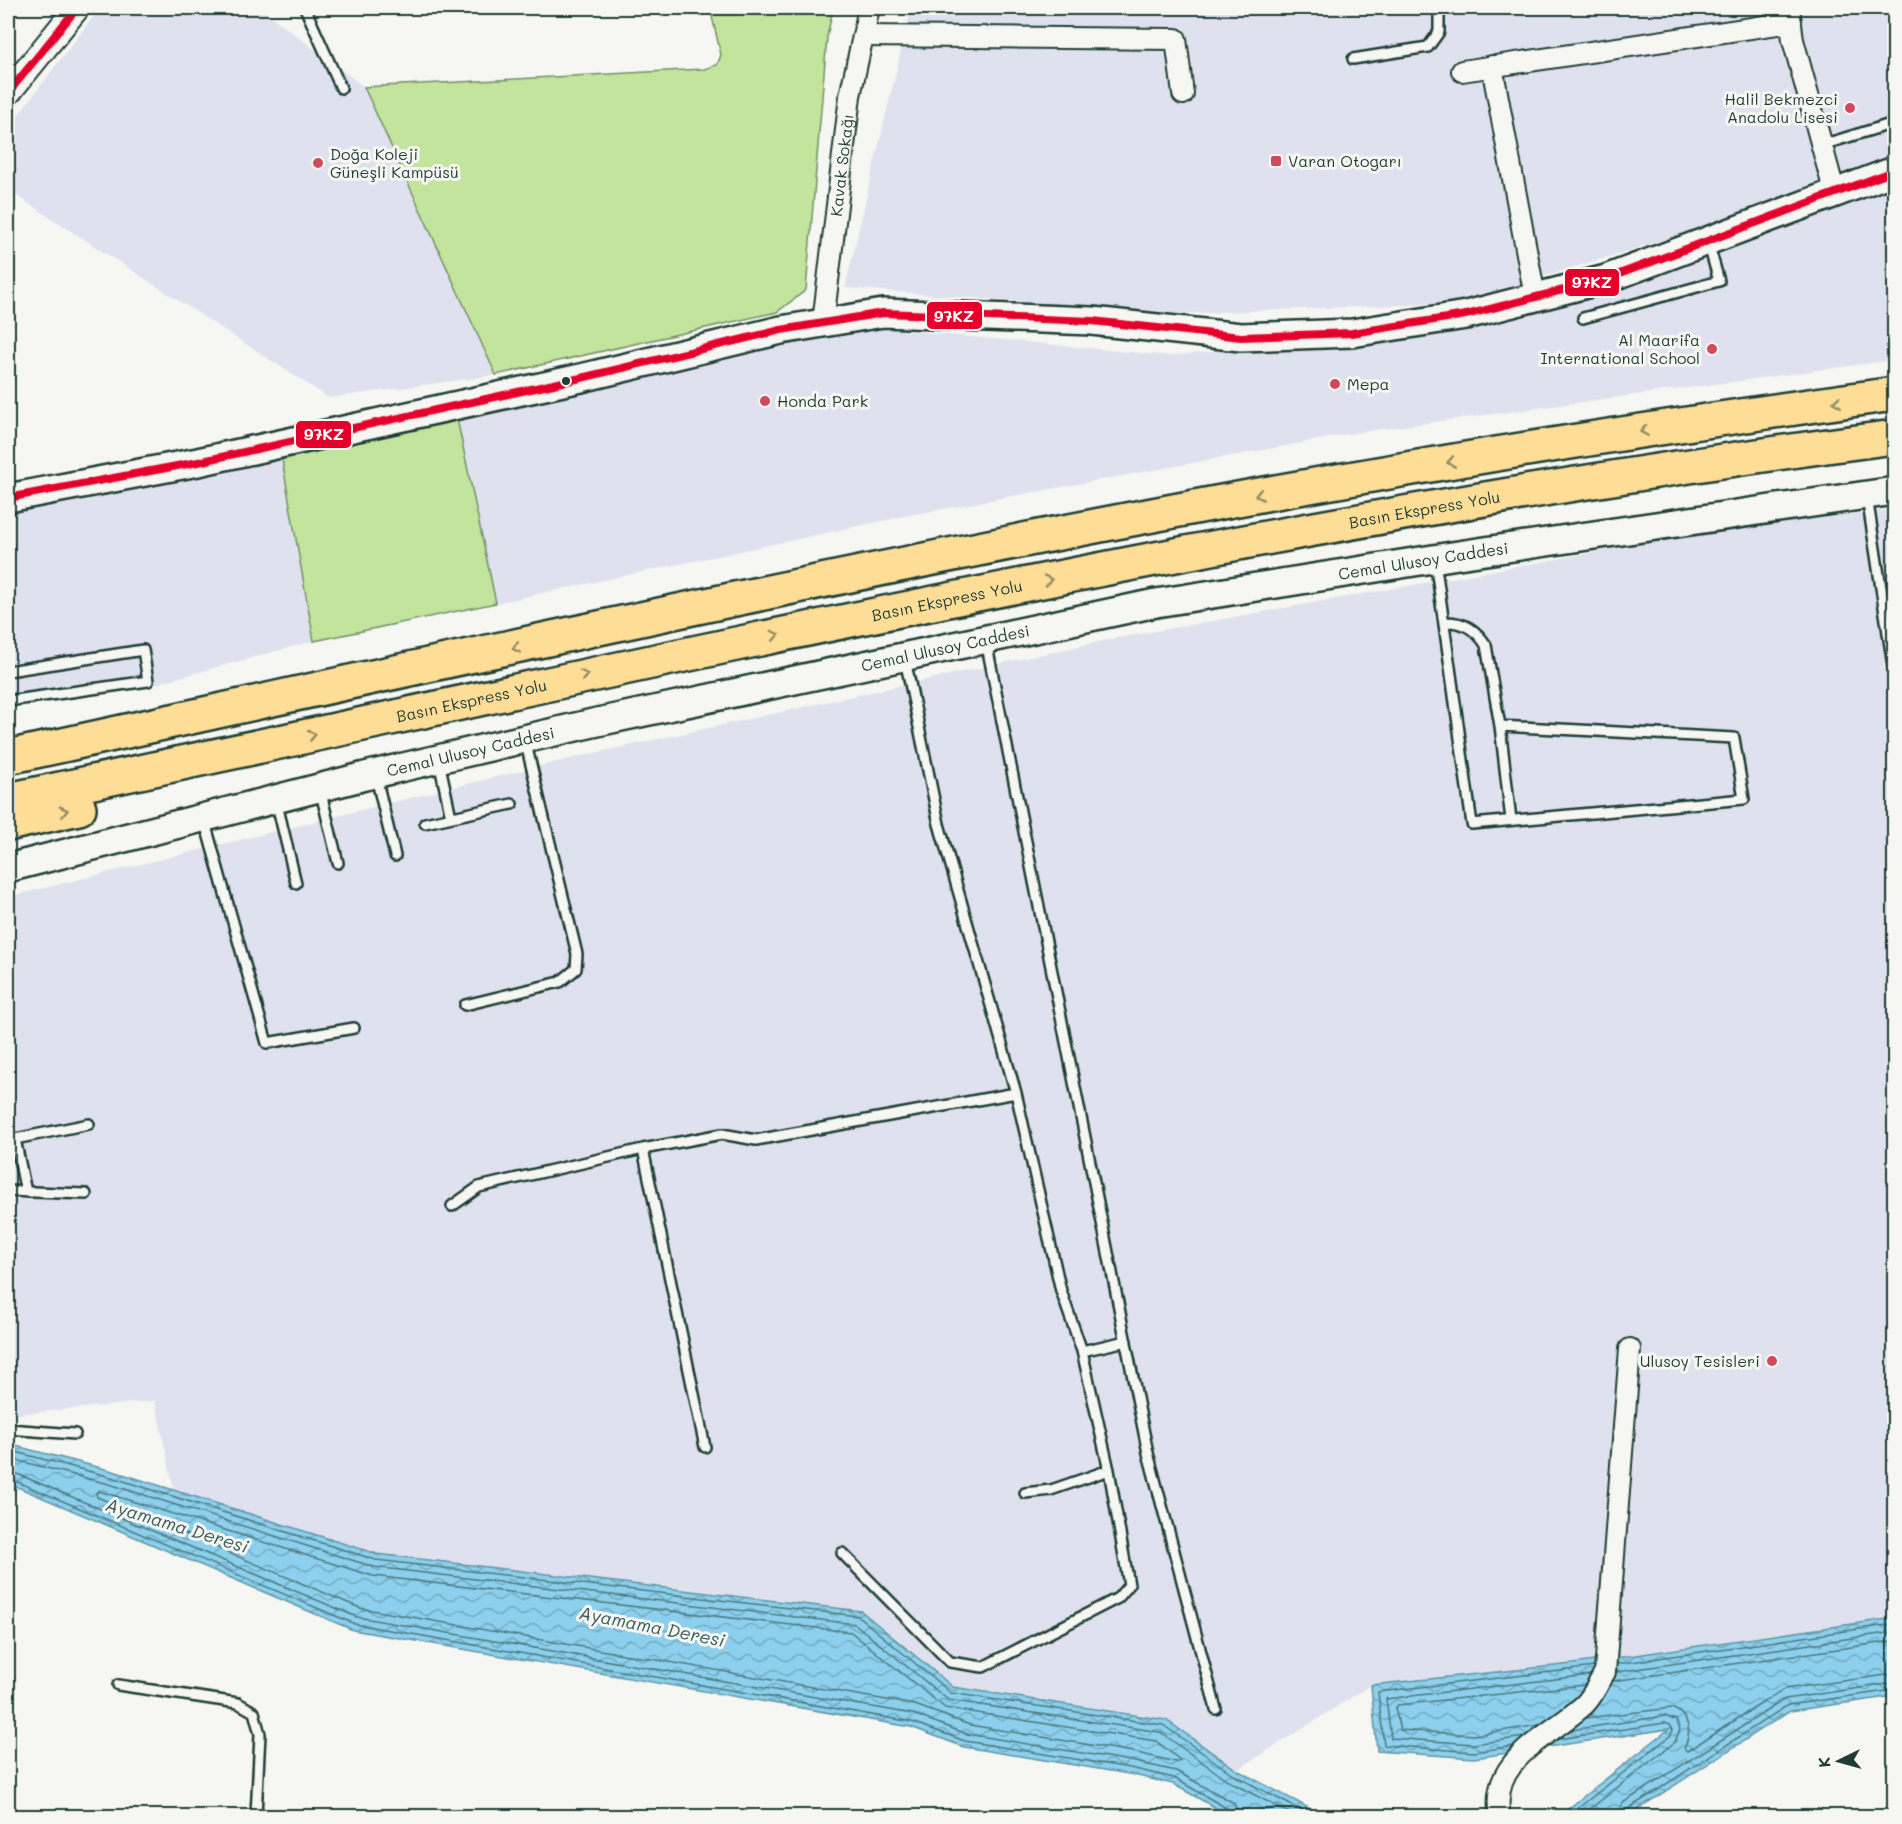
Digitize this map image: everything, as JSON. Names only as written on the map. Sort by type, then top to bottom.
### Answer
[{"type":"highway","points":[[8,757],[897,565],[1217,503],[1513,452],[1894,394]]},
{"type":"highway","name":"Basın Ekspress Yolu","points":[[8,800],[756,639],[1229,543],[1556,487],[1894,437]]},
{"type":"highway","points":[[8,735],[279,685],[332,686]]},
{"type":"highway","points":[[8,824],[147,791],[190,778],[255,748]]},
{"type":"main road","points":[[8,498],[198,462],[823,323],[883,313],[1092,321],[1241,337],[1352,333],[1466,315],[1606,279],[1894,171]]},
{"type":"main road","name":"Cemal Ulusoy Caddesi","points":[[8,867],[203,816],[525,739],[1156,603],[1894,491]]},
{"type":"street","points":[[8,93],[78,8]]},
{"type":"street","name":"Kavak Sokağı","points":[[823,323],[850,96],[869,8]]},
{"type":"street","points":[[1462,71],[1790,15],[1835,194]]},
{"type":"street","points":[[863,36],[1176,39],[1183,94]]},
{"type":"street","points":[[1492,66],[1535,297]]},
{"type":"street","points":[[1499,1812],[1503,1776],[1527,1748],[1586,1702],[1605,1672],[1629,1349]]},
{"type":"lane","points":[[305,8],[340,88]]},
{"type":"lane","points":[[1353,59],[1428,47],[1439,32],[1438,8]]},
{"type":"lane","points":[[1822,145],[1894,123]]},
{"type":"lane","points":[[1583,318],[1719,281],[1708,239]]},
{"type":"lane","points":[[1867,495],[1894,672]]},
{"type":"lane","points":[[1435,559],[1472,824],[1744,798],[1734,738],[1500,726]]},
{"type":"lane","points":[[1444,622],[1467,626],[1475,630],[1486,645],[1500,726],[1510,820]]},
{"type":"lane","points":[[986,641],[1148,1453],[1216,1709]]},
{"type":"lane","points":[[8,671],[143,650],[148,681],[8,701]]},
{"type":"lane","points":[[842,1553],[950,1662],[982,1667],[1118,1598],[1129,1585],[1109,1470],[1082,1352],[1061,1291],[1016,1093],[939,824],[905,656]]},
{"type":"lane","points":[[465,1005],[567,980],[576,969],[577,954],[525,739]]},
{"type":"lane","points":[[439,759],[451,817]]},
{"type":"lane","points":[[375,774],[395,856]]},
{"type":"lane","points":[[320,788],[338,863]]},
{"type":"lane","points":[[276,799],[296,882]]},
{"type":"lane","points":[[425,823],[512,804]]},
{"type":"lane","points":[[203,816],[267,1043],[354,1028]]},
{"type":"lane","points":[[452,1206],[479,1187],[643,1149],[722,1134],[756,1140],[1016,1093]]},
{"type":"lane","points":[[26,1192],[15,1139],[89,1124]]},
{"type":"lane","points":[[643,1149],[705,1447]]},
{"type":"lane","points":[[8,1191],[86,1194]]},
{"type":"lane","points":[[1082,1352],[1126,1341]]},
{"type":"lane","points":[[8,1429],[75,1434]]},
{"type":"lane","points":[[1025,1493],[1051,1490],[1109,1470]]},
{"type":"lane","points":[[118,1685],[238,1703],[254,1712],[260,1734],[256,1816]]},
{"type":"shaded area","points":[[100,8],[260,8],[364,87],[496,375],[329,398],[8,190],[8,128]]},
{"type":"shaded area","points":[[911,8],[1894,8],[1894,161],[1823,192],[1456,303],[1172,314],[845,288]]},
{"type":"shaded area","points":[[1894,184],[1894,360],[1360,432],[910,515],[496,603],[456,414],[857,326],[1171,356],[1463,325]]},
{"type":"shaded area","points":[[281,454],[314,641],[155,684],[8,708],[8,508]]},
{"type":"shaded area","points":[[1894,509],[1894,1618],[1573,1664],[1371,1685],[1237,1770],[1166,1720],[953,1687],[861,1611],[377,1554],[174,1490],[155,1401],[8,1415],[8,897],[577,757],[1111,639],[1747,525]]},
{"type":"green space","points":[[710,8],[833,8],[827,37],[806,290],[777,312],[496,375],[364,87],[704,69],[717,65],[721,55]]},
{"type":"green space","points":[[456,414],[496,603],[314,641],[281,454]]},
{"type":"water","name":"Ayamama Deresi","points":[[8,1444],[113,1471],[377,1554],[861,1611],[953,1687],[1166,1720],[1237,1770],[1322,1815],[1334,1816],[1230,1816],[1173,1784],[1129,1774],[964,1747],[911,1727],[353,1630],[8,1483]]},
{"type":"water","points":[[1894,1618],[1894,1696],[1790,1711],[1627,1816],[1559,1816],[1669,1729],[1474,1758],[1377,1751],[1371,1685],[1573,1664]]},
{"type":"transit line","name":"97KZ","points":[[8,93],[77,8]]},
{"type":"transit line","name":"97KZ","points":[[8,498],[198,462],[581,378],[781,330],[883,313],[1092,321],[1241,337],[1352,333],[1466,315],[1606,279],[1894,171]]},
{"type":"place","name":"Halil Bekmezci Anadolu Lisesi","points":[[1850,108]]},
{"type":"place","name":"Varan Otogarı","points":[[1276,161]]},
{"type":"place","name":"Doğa Koleji Güneşli Kampüsü","points":[[318,163]]},
{"type":"place","name":"Al Maarifa International School","points":[[1712,349]]},
{"type":"place","name":"Mepa","points":[[1335,384]]},
{"type":"place","name":"Honda Park","points":[[765,401]]},
{"type":"place","name":"Ulusoy Tesisleri","points":[[1772,1361]]}]
